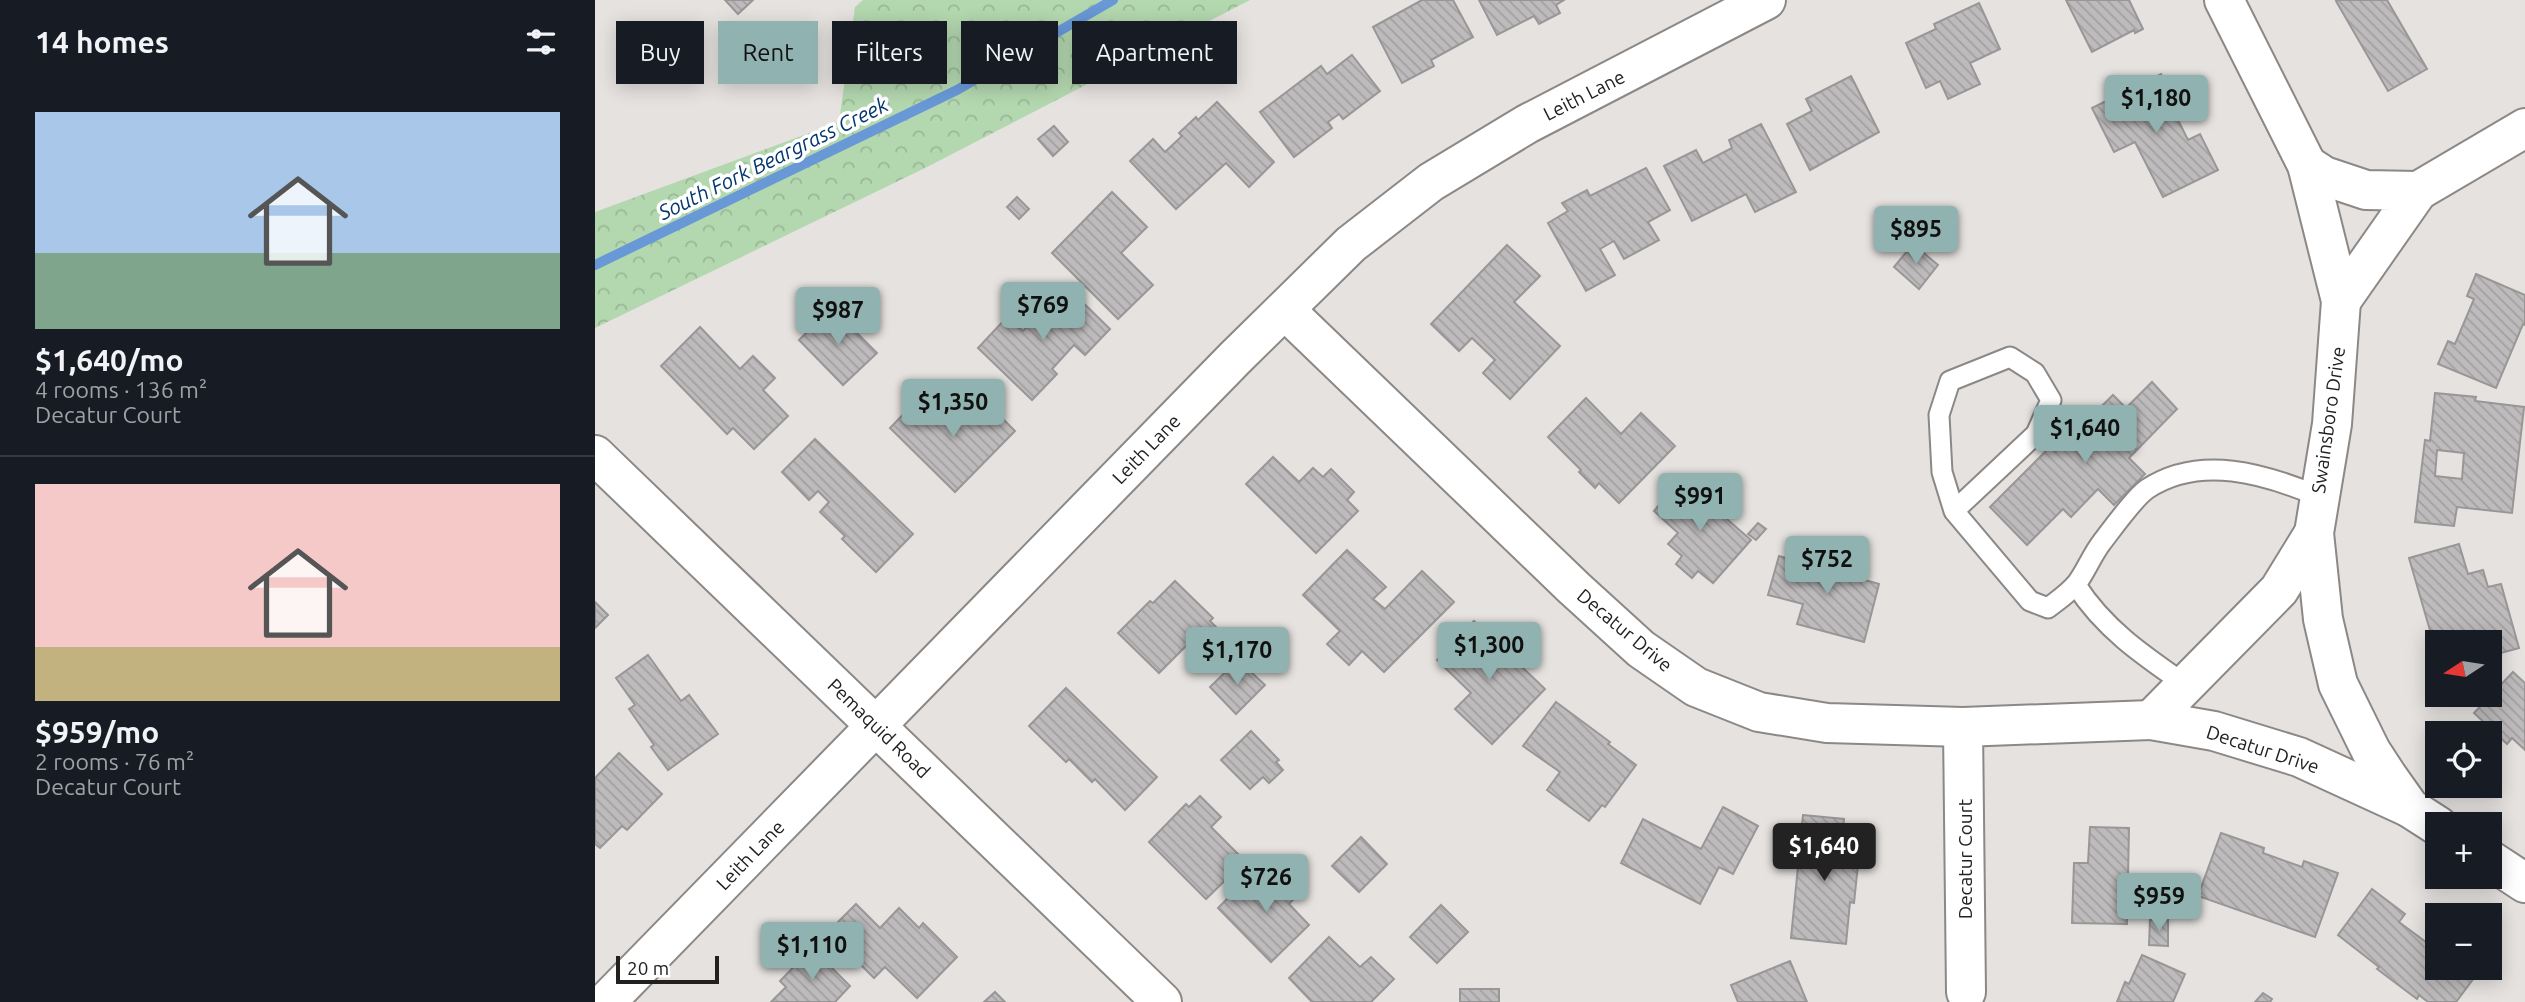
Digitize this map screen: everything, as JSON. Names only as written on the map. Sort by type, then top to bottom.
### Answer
[{"type":"street","name":"Leith Lane","points":[[606,1002],[1351,244],[1431,182],[1527,124],[1766,0]]},
{"type":"street","name":"Swainsboro Drive","points":[[2224,0],[2307,165],[2341,301],[2332,424],[2313,533],[2323,619],[2338,684],[2371,751],[2424,817]]},
{"type":"street","points":[[2341,301],[2418,191],[2525,128]]},
{"type":"street","points":[[2307,165],[2324,176],[2366,190],[2418,191]]},
{"type":"street","name":"Decatur Drive","points":[[1285,310],[1574,588],[1641,649],[1696,687],[1759,712],[1827,723],[1963,727],[2151,720],[2214,731],[2299,757],[2424,817]]},
{"type":"street","name":"Pemaquid Road","points":[[595,455],[1161,1002]]},
{"type":"street","points":[[2151,720],[2279,590],[2313,533]]},
{"type":"street","name":"Decatur Court","points":[[1963,727],[1966,992]]},
{"type":"street","points":[[2502,868],[2525,883]]},
{"type":"lane","points":[[1954,511],[2036,434],[2051,400],[2035,373],[2010,357],[1950,381],[1939,415],[1942,472],[1954,511],[2030,601],[2048,608],[2076,585],[2109,533],[2145,490],[2162,481],[2194,470],[2230,471],[2275,478],[2318,496]]},
{"type":"lane","points":[[2076,585],[2091,608],[2138,652],[2186,685]]},
{"type":"green space","points":[[863,0],[1250,0],[1209,21],[1072,21],[1072,84],[1088,84],[925,168],[595,328],[595,212],[839,122],[844,84],[947,84],[947,21],[853,21],[855,7]]},
{"type":"building","points":[[725,0],[753,0],[738,14]]},
{"type":"building","points":[[1422,0],[1453,0],[1473,37],[1431,60],[1434,66],[1402,83],[1373,27]]},
{"type":"building","points":[[1479,0],[1564,0],[1556,5],[1560,13],[1539,24],[1534,16],[1497,35]]},
{"type":"building","points":[[2066,0],[2129,0],[2143,29],[2135,33],[2134,30],[2092,52]]},
{"type":"building","points":[[2387,0],[2427,69],[2388,91],[2336,1]]},
{"type":"building","points":[[1979,3],[2000,49],[1970,63],[1980,84],[1948,99],[1940,81],[1926,88],[1906,43],[1936,29],[1934,24]]},
{"type":"building","points":[[1352,55],[1380,91],[1343,119],[1339,114],[1328,122],[1332,128],[1294,157],[1260,112],[1321,66],[1327,74]]},
{"type":"building","points":[[2161,74],[2177,106],[2172,108],[2188,140],[2200,134],[2218,170],[2163,197],[2135,142],[2114,152],[2092,108]]},
{"type":"building","points":[[1851,76],[1879,132],[1810,170],[1787,124],[1812,111],[1806,99]]},
{"type":"building","points":[[1217,102],[1274,162],[1249,187],[1226,163],[1176,209],[1130,161],[1153,139],[1165,152],[1182,136],[1179,133]]},
{"type":"building","points":[[1761,124],[1796,192],[1755,212],[1746,194],[1692,221],[1664,166],[1696,150],[1703,163],[1732,148],[1729,140]]},
{"type":"building","points":[[1054,126],[1068,142],[1053,156],[1038,139]]},
{"type":"building","points":[[1646,168],[1670,210],[1648,222],[1659,240],[1624,259],[1614,241],[1600,249],[1615,275],[1586,291],[1548,223],[1568,211],[1562,203],[1587,190],[1590,196]]},
{"type":"building","points":[[1112,192],[1147,227],[1121,253],[1153,285],[1118,319],[1052,253]]},
{"type":"building","points":[[1017,197],[1029,209],[1019,219],[1007,207]]},
{"type":"building","points":[[1913,244],[1938,265],[1919,289],[1894,267]]},
{"type":"building","points":[[1507,245],[1540,276],[1514,302],[1560,346],[1510,399],[1483,373],[1495,360],[1472,338],[1459,351],[1431,324]]},
{"type":"building","points":[[2476,274],[2525,295],[2525,325],[2523,324],[2496,388],[2438,364],[2448,341],[2455,344],[2474,299],[2467,296]]},
{"type":"building","points":[[1066,286],[1110,329],[1085,355],[1074,345],[1052,369],[1057,374],[1032,400],[978,348],[1008,316],[1023,331]]},
{"type":"building","points":[[832,308],[877,353],[843,385],[799,340]]},
{"type":"building","points":[[700,327],[740,369],[753,356],[775,378],[763,390],[788,416],[754,449],[733,428],[727,434],[661,366]]},
{"type":"building","points":[[2152,382],[2177,409],[2129,458],[2145,474],[2114,505],[2098,489],[2071,517],[2063,509],[2027,545],[1990,507],[2050,447],[2055,452],[2113,395],[2126,408]]},
{"type":"building","points":[[2435,393],[2476,397],[2475,401],[2524,407],[2512,513],[2457,507],[2454,526],[2415,522],[2425,440],[2430,441]],"holes":[[[2437,450],[2464,453],[2462,479],[2435,476]]]},
{"type":"building","points":[[978,394],[1015,431],[955,492],[890,428],[920,397],[948,425]]},
{"type":"building","points":[[1586,398],[1621,434],[1641,413],[1675,446],[1619,503],[1599,483],[1595,488],[1548,437]]},
{"type":"building","points":[[815,439],[913,534],[876,572],[842,539],[845,536],[820,512],[829,502],[818,491],[809,500],[782,472]]},
{"type":"building","points":[[1273,457],[1299,482],[1313,468],[1323,477],[1331,469],[1354,492],[1347,500],[1358,511],[1316,553],[1246,484]]},
{"type":"building","points":[[1681,479],[1751,540],[1713,583],[1698,571],[1692,578],[1676,564],[1682,556],[1668,544],[1678,533],[1654,511]]},
{"type":"building","points":[[1758,523],[1766,529],[1756,540],[1748,534]]},
{"type":"building","points":[[2459,544],[2468,574],[2483,570],[2488,587],[2501,584],[2519,648],[2503,652],[2503,630],[2430,630],[2409,558]]},
{"type":"building","points":[[1347,550],[1386,587],[1373,599],[1385,609],[1422,571],[1454,602],[1384,672],[1362,651],[1349,665],[1327,644],[1340,631],[1303,595]]},
{"type":"building","points":[[1779,556],[1836,572],[1839,559],[1862,565],[1858,578],[1879,584],[1864,642],[1797,624],[1803,604],[1768,595]]},
{"type":"building","points":[[1175,581],[1213,618],[1210,621],[1221,632],[1198,656],[1187,645],[1159,673],[1118,633]]},
{"type":"building","points":[[595,602],[608,615],[595,628]]},
{"type":"building","points":[[1474,621],[1545,689],[1492,744],[1455,709],[1471,693],[1437,660]]},
{"type":"building","points":[[648,655],[681,701],[689,695],[718,734],[668,770],[629,709],[635,705],[616,678]]},
{"type":"building","points":[[1238,660],[1265,685],[1236,714],[1210,687]]},
{"type":"building","points":[[2513,672],[2525,683],[2525,750],[2512,738],[2507,744],[2502,739],[2502,721],[2483,721],[2474,713],[2480,707],[2503,707],[2503,683]]},
{"type":"building","points":[[1066,688],[1157,777],[1125,810],[1095,779],[1092,782],[1069,759],[1066,762],[1029,726]]},
{"type":"building","points":[[1556,702],[1636,765],[1605,807],[1602,805],[1589,821],[1547,790],[1560,772],[1523,746]]},
{"type":"building","points":[[1251,731],[1279,760],[1276,762],[1283,770],[1269,783],[1263,777],[1250,789],[1221,760]]},
{"type":"building","points":[[619,753],[662,794],[627,830],[622,826],[600,848],[595,844],[595,778]]},
{"type":"building","points":[[1200,796],[1221,817],[1211,827],[1245,861],[1206,899],[1149,842],[1186,804],[1189,807]]},
{"type":"building","points":[[1723,807],[1758,826],[1733,874],[1719,867],[1700,904],[1621,863],[1643,819],[1701,849]]},
{"type":"building","points":[[1803,815],[1844,819],[1840,853],[1859,855],[1854,903],[1850,902],[1846,944],[1791,938]]},
{"type":"building","points":[[2090,827],[2129,828],[2127,924],[2072,923],[2074,863],[2088,863]]},
{"type":"building","points":[[2221,833],[2264,848],[2263,853],[2302,867],[2304,861],[2338,873],[2315,937],[2198,896]]},
{"type":"building","points":[[1361,837],[1387,864],[1359,892],[1332,866]]},
{"type":"building","points":[[1255,871],[1270,886],[1283,873],[1301,891],[1289,904],[1309,925],[1271,962],[1218,908]]},
{"type":"building","points":[[2372,889],[2405,914],[2399,922],[2425,941],[2425,980],[2472,980],[2456,1002],[2428,1002],[2419,995],[2417,999],[2338,935]]},
{"type":"building","points":[[856,904],[880,928],[899,908],[919,928],[923,923],[957,957],[917,998],[885,967],[874,978],[828,932]]},
{"type":"building","points":[[1441,905],[1468,932],[1437,963],[1410,937]]},
{"type":"building","points":[[2150,920],[2168,920],[2168,946],[2149,945]]},
{"type":"building","points":[[1329,937],[1360,967],[1371,957],[1394,979],[1371,1002],[1312,1002],[1289,978]]},
{"type":"building","points":[[812,948],[850,986],[835,1002],[771,1002],[786,987],[780,981]]},
{"type":"building","points":[[2142,955],[2185,974],[2173,1002],[2117,1002],[2125,982],[2129,984]]},
{"type":"building","points":[[1790,961],[1807,1002],[1738,1002],[1731,985]]},
{"type":"building","points":[[1460,989],[1499,989],[1499,1002],[1460,1002]]},
{"type":"building","points":[[995,992],[1005,1002],[984,1002]]},
{"type":"building","points":[[2263,993],[2272,999],[2270,1002],[2255,1002]]},
{"type":"waterway","name":"South Fork Beargrass Creek","points":[[595,265],[957,90],[1113,0]]}]
